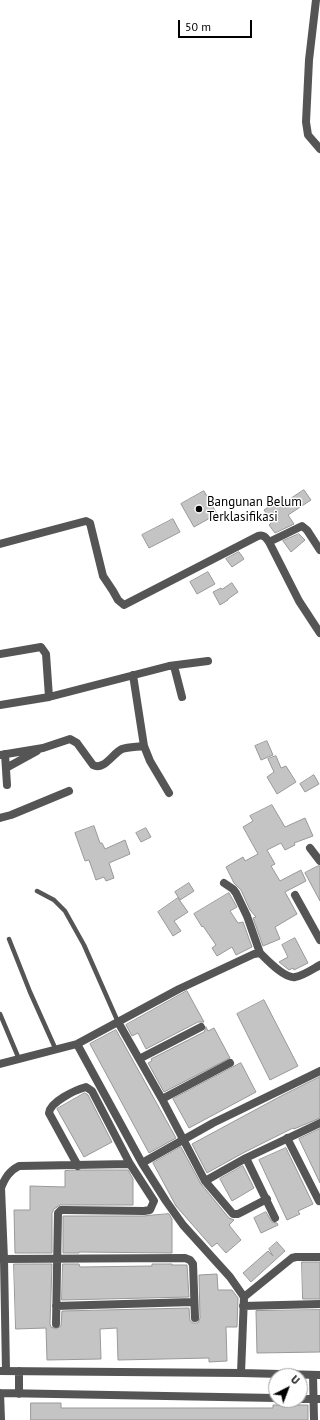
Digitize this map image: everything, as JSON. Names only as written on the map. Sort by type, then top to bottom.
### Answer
[{"type":"street","points":[[316,0],[309,60],[306,122],[308,135],[320,149]]},
{"type":"street","points":[[0,544],[88,521],[90,523],[103,576],[118,600],[124,605],[258,536],[263,536],[266,537],[269,542],[299,601],[320,633]]},
{"type":"street","points":[[269,542],[302,526],[307,530],[320,550]]},
{"type":"street","points":[[0,654],[41,647],[46,654],[49,697]]},
{"type":"street","points":[[0,705],[49,697],[132,675],[174,666],[208,662]]},
{"type":"street","points":[[174,666],[182,697]]},
{"type":"street","points":[[132,675],[144,746],[150,761],[169,793]]},
{"type":"street","points":[[6,768],[43,748],[70,739],[77,743],[93,765],[96,766],[102,765],[122,749],[144,746]]},
{"type":"street","points":[[7,785],[6,768],[2,754],[43,748]]},
{"type":"street","points":[[0,818],[11,815],[69,791]]},
{"type":"street","points":[[310,848],[320,861]]},
{"type":"street","points":[[224,882],[236,893],[247,916],[260,953],[290,977],[296,977],[318,966],[320,976]]},
{"type":"street","points":[[295,895],[320,940]]},
{"type":"street","points":[[0,1064],[77,1044],[179,989],[248,956],[260,953]]},
{"type":"street","points":[[118,1022],[162,1099],[205,1181],[232,1214],[238,1214],[267,1199]]},
{"type":"street","points":[[139,1059],[201,1027]]},
{"type":"street","points":[[77,1044],[142,1163],[166,1201],[183,1225],[230,1277],[244,1297],[241,1373]]},
{"type":"street","points":[[162,1099],[230,1063]]},
{"type":"street","points":[[142,1163],[183,1139],[320,1071]]},
{"type":"street","points":[[56,1324],[57,1216],[60,1211],[144,1211],[150,1210],[154,1201],[130,1164],[92,1091],[86,1087],[80,1088],[54,1103],[49,1109],[49,1113],[78,1166]]},
{"type":"street","points":[[205,1181],[246,1158],[320,1123]]},
{"type":"street","points":[[287,1138],[319,1202]]},
{"type":"street","points":[[246,1158],[275,1218]]},
{"type":"street","points":[[130,1164],[19,1166],[8,1174],[4,1180],[1,1188],[3,1371],[316,1375],[317,1399],[314,1420]]},
{"type":"street","points":[[244,1297],[292,1258],[320,1256]]},
{"type":"street","points":[[2,1259],[185,1258],[190,1260],[193,1264],[193,1302],[195,1318]]},
{"type":"street","points":[[56,1306],[193,1302]]},
{"type":"street","points":[[243,1306],[320,1304]]},
{"type":"street","points":[[19,1371],[19,1394]]},
{"type":"street","points":[[1,1420],[0,1394],[268,1398]]},
{"type":"lane","points":[[37,891],[54,900],[65,911],[84,944],[118,1022]]},
{"type":"lane","points":[[9,939],[30,992],[56,1050]]},
{"type":"lane","points":[[0,1014],[19,1060]]},
{"type":"building","points":[[304,490],[311,500],[288,515],[294,524],[275,533],[269,525],[272,522],[264,510],[277,501],[280,505]]},
{"type":"building","name":"Bangunan Belum Terklasifikasi","points":[[204,491],[217,514],[194,527],[181,504]]},
{"type":"building","name":"Bangunan Belum Terklasifikasi","points":[[173,519],[180,532],[149,548],[142,535]]},
{"type":"building","points":[[299,534],[305,540],[291,552],[283,541]]},
{"type":"building","name":"Bangunan Belum Terklasifikasi","points":[[239,552],[244,559],[232,567],[226,559]]},
{"type":"building","points":[[208,572],[215,584],[197,594],[190,582]]},
{"type":"building","points":[[232,583],[238,592],[220,605],[213,592]]},
{"type":"building","points":[[267,741],[273,755],[261,760],[255,746]]},
{"type":"building","points":[[276,756],[281,768],[286,766],[296,782],[277,794],[267,777],[274,772],[268,759]]},
{"type":"building","points":[[314,775],[319,784],[305,792],[300,784]]},
{"type":"building","points":[[272,805],[285,827],[305,818],[313,836],[294,843],[295,845],[285,850],[281,843],[267,850],[275,864],[271,866],[280,881],[301,870],[306,881],[285,892],[297,914],[275,927],[280,939],[263,946],[253,918],[256,917],[250,910],[241,890],[234,883],[226,867],[243,857],[245,861],[258,854],[243,827],[253,821],[250,816]]},
{"type":"building","points":[[94,826],[100,843],[102,843],[105,849],[125,840],[130,854],[109,863],[114,878],[106,881],[104,877],[96,880],[89,860],[85,861],[75,833]]},
{"type":"building","points":[[146,828],[151,837],[141,842],[136,833]]},
{"type":"building","points":[[320,866],[320,901],[305,873]]},
{"type":"building","points":[[189,883],[194,891],[180,900],[175,892]]},
{"type":"building","points":[[229,893],[237,907],[230,911],[238,923],[243,922],[252,947],[236,955],[232,947],[217,956],[212,948],[216,945],[194,914]]},
{"type":"building","points":[[178,898],[188,912],[174,921],[181,931],[173,936],[158,912]]},
{"type":"building","points":[[295,938],[308,963],[294,970],[293,968],[289,970],[279,962],[288,957],[282,945]]},
{"type":"building","points":[[187,991],[204,1022],[198,1022],[146,1049],[138,1033],[132,1036],[126,1025]]},
{"type":"building","points":[[264,1000],[298,1066],[270,1080],[237,1014]]},
{"type":"building","points":[[206,1027],[208,1031],[214,1028],[230,1058],[164,1092],[148,1063],[152,1061],[151,1059],[204,1032]]},
{"type":"building","points":[[116,1030],[176,1138],[149,1153],[90,1044]]},
{"type":"building","points":[[241,1063],[256,1092],[189,1128],[173,1099]]},
{"type":"building","points":[[320,1077],[320,1118],[294,1129],[293,1128],[207,1173],[192,1144],[281,1096]]},
{"type":"building","points":[[85,1093],[88,1095],[112,1142],[84,1157],[57,1109]]},
{"type":"building","points":[[320,1129],[320,1183],[299,1139]]},
{"type":"building","points":[[181,1147],[201,1184],[229,1218],[234,1220],[229,1225],[241,1240],[226,1253],[217,1243],[212,1247],[176,1206],[153,1163]]},
{"type":"building","points":[[286,1148],[313,1204],[298,1211],[300,1214],[287,1220],[259,1160]]},
{"type":"building","points":[[243,1166],[254,1188],[232,1201],[220,1179]]},
{"type":"building","points":[[128,1170],[133,1179],[133,1205],[60,1205],[54,1209],[52,1213],[52,1253],[15,1253],[14,1210],[30,1210],[30,1186],[65,1187],[65,1171]]},
{"type":"building","points":[[266,1212],[272,1222],[277,1223],[278,1225],[261,1233],[254,1218]]},
{"type":"building","points":[[169,1214],[172,1219],[172,1253],[63,1253],[63,1216],[144,1216]]},
{"type":"building","points":[[277,1242],[285,1251],[251,1282],[243,1273],[268,1251],[273,1256],[269,1249]]},
{"type":"building","points":[[302,1262],[320,1262],[320,1299],[303,1299]]},
{"type":"building","points":[[14,1264],[52,1264],[50,1324],[51,1327],[56,1329],[61,1326],[62,1311],[189,1308],[190,1321],[193,1323],[198,1323],[200,1318],[199,1275],[217,1274],[218,1290],[232,1290],[238,1298],[237,1327],[226,1327],[227,1361],[209,1362],[209,1358],[118,1360],[117,1328],[100,1329],[101,1359],[47,1360],[46,1328],[16,1329]]},
{"type":"building","points":[[63,1264],[79,1264],[80,1267],[152,1266],[152,1264],[187,1265],[189,1297],[62,1300]]},
{"type":"building","points":[[320,1310],[320,1352],[257,1353],[256,1311]]},
{"type":"building","points":[[31,1403],[61,1403],[61,1408],[308,1408],[308,1420],[31,1420]]},
{"type":"place","name":"Bangunan Belum Terklasifikasi","points":[[199,509]]}]
